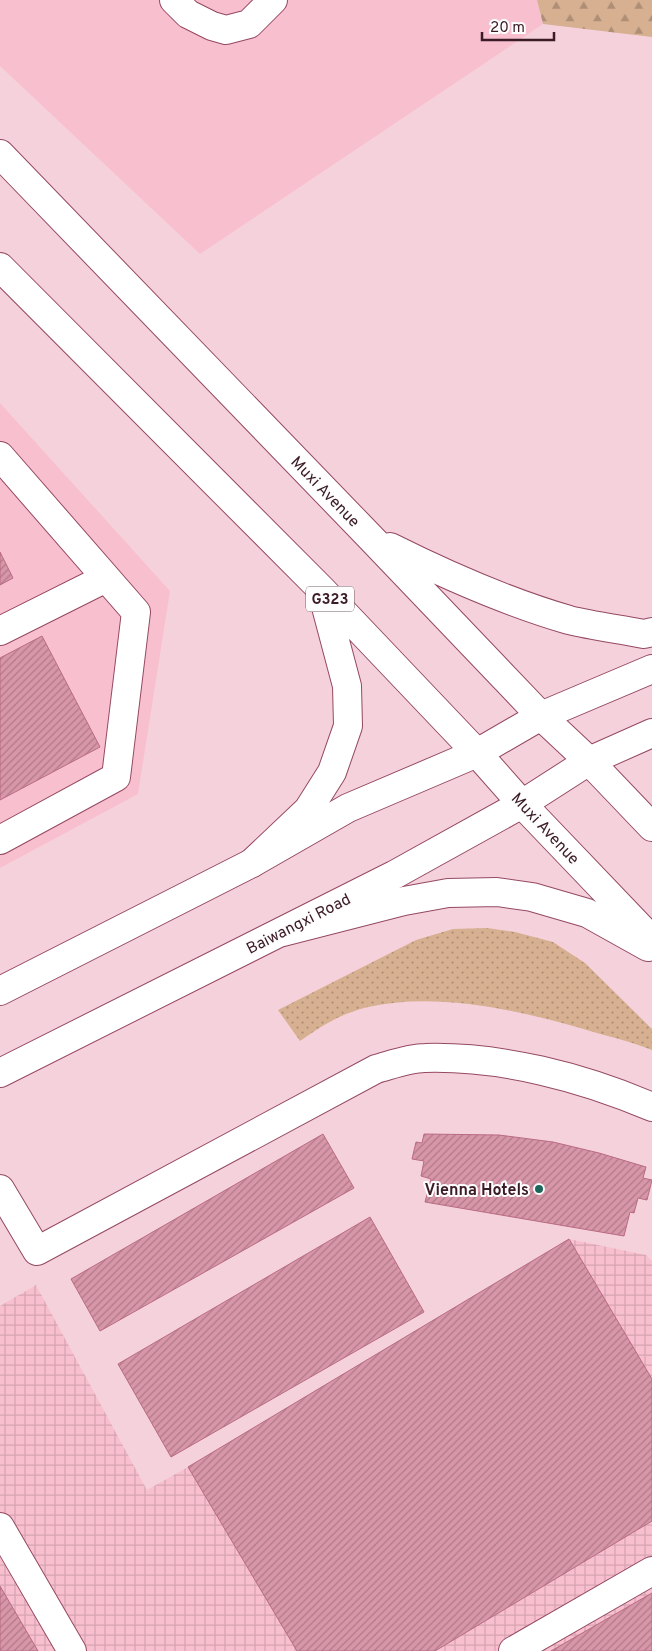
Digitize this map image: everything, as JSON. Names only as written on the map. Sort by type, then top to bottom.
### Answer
[{"type":"main road","points":[[174,0],[188,14],[212,26],[226,30],[249,24],[273,0]]},
{"type":"main road","name":"Muxi Avenue","points":[[0,154],[541,716],[589,761],[652,827]]},
{"type":"main road","name":"Muxi Avenue","points":[[0,267],[322,590],[652,940]]},
{"type":"main road","points":[[0,456],[136,612],[116,777],[0,840]]},
{"type":"main road","points":[[371,538],[442,573],[502,598],[571,620],[644,634],[652,632]]},
{"type":"main road","points":[[0,631],[106,578]]},
{"type":"main road","points":[[252,863],[308,810],[332,772],[348,726],[346,686],[322,590]]},
{"type":"main road","points":[[0,992],[252,863],[348,808],[477,753],[541,716],[652,668]]},
{"type":"main road","name":"Baiwangxi Road","points":[[0,1073],[283,932],[522,804],[589,761],[652,733]]},
{"type":"main road","points":[[283,932],[404,901],[448,893],[497,892],[532,898],[587,914],[652,950]]},
{"type":"main road","points":[[0,1189],[37,1251],[376,1069],[423,1058],[470,1060],[514,1065],[616,1091],[652,1107]]},
{"type":"main road","points":[[0,1527],[72,1651]]},
{"type":"main road","points":[[513,1651],[652,1571]]},
{"type":"shaded area","points":[[0,0],[537,0],[543,24],[200,254],[0,66]]},
{"type":"shaded area","points":[[0,403],[170,591],[138,794],[0,868]]},
{"type":"shaded area","points":[[569,1239],[646,1255],[652,1261],[652,1651],[0,1651],[0,1306],[36,1285],[147,1490]]},
{"type":"green space","points":[[537,0],[652,0],[652,37],[543,24]]},
{"type":"green space","points":[[487,928],[515,932],[553,942],[585,963],[652,1029],[652,1050],[629,1042],[509,1010],[451,1002],[423,1001],[395,1003],[358,1010],[332,1021],[300,1041],[278,1010],[416,940],[453,929]]},
{"type":"building","points":[[0,552],[13,578],[0,585]]},
{"type":"building","points":[[42,636],[100,747],[0,800],[0,658]]},
{"type":"building","points":[[323,1134],[354,1188],[100,1331],[71,1279]]},
{"type":"building","name":"Vienna Hotels","points":[[424,1134],[499,1135],[553,1142],[646,1167],[643,1178],[652,1180],[647,1200],[638,1198],[634,1213],[630,1212],[624,1236],[425,1202],[431,1179],[421,1176],[424,1161],[412,1159],[416,1142],[422,1143]]},
{"type":"building","points":[[370,1217],[424,1312],[171,1457],[118,1364]]},
{"type":"building","points":[[569,1239],[652,1379],[652,1521],[435,1651],[297,1651],[188,1467]]},
{"type":"building","points":[[0,1586],[38,1651],[0,1651]]},
{"type":"building","points":[[652,1593],[652,1651],[551,1651]]},
{"type":"place","name":"Vienna Hotels","points":[[539,1189]]}]
